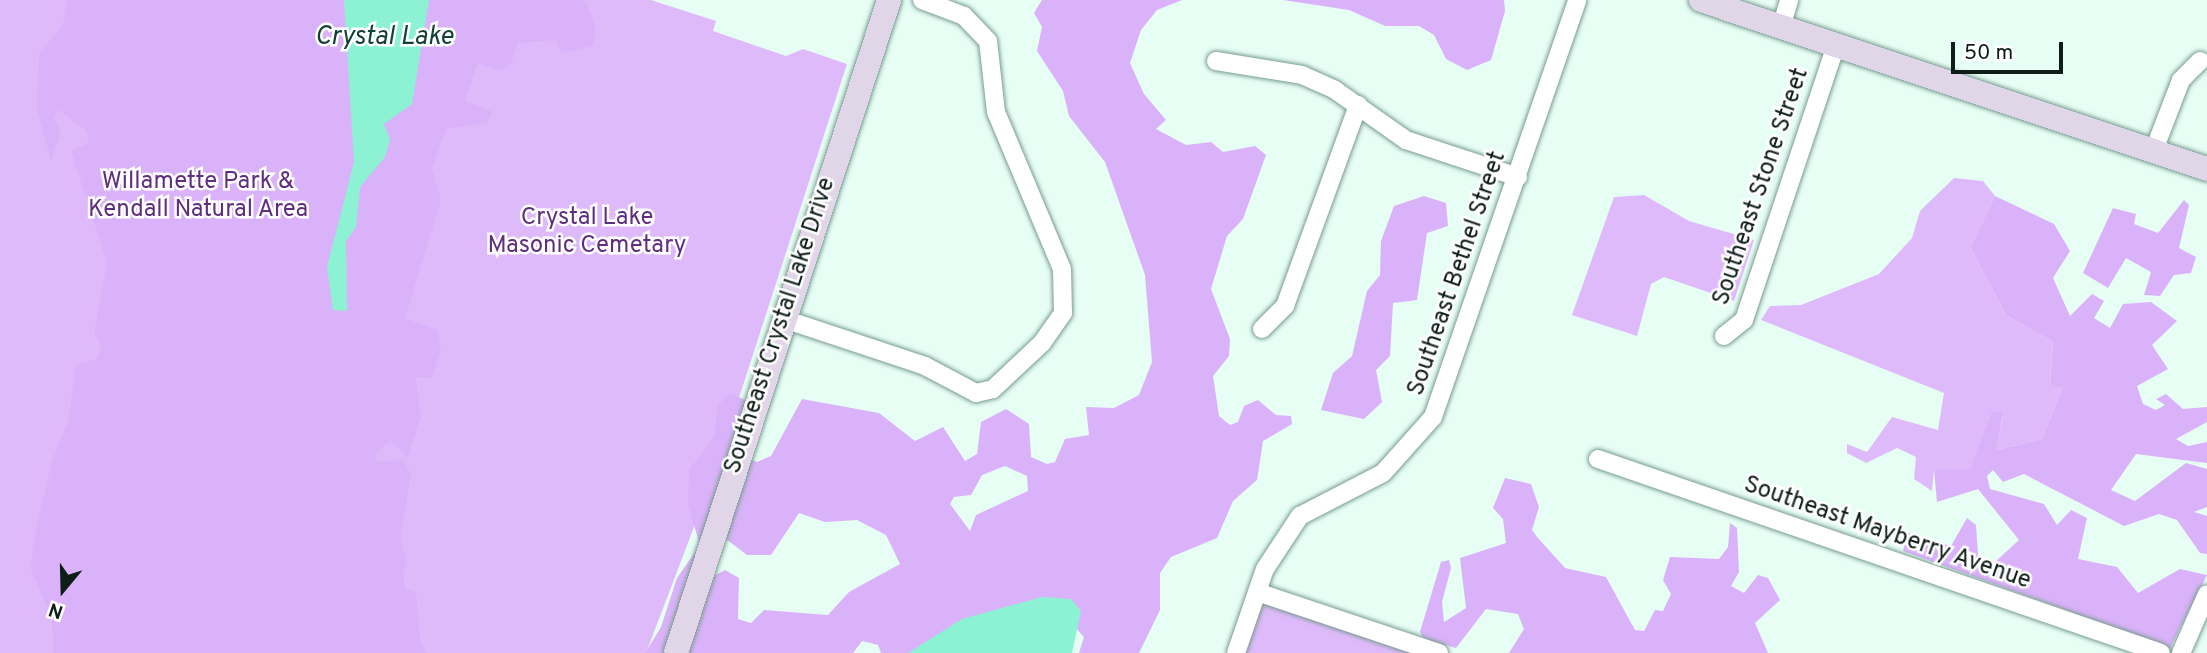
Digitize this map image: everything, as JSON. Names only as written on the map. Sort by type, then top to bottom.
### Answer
[{"type":"street","name":"Southeast Crystal Lake Drive","points":[[676,653],[889,0]]},
{"type":"street","points":[[784,319],[925,366],[976,393],[993,388],[1042,343],[1063,313],[1064,277],[996,112],[988,41],[964,16],[922,0]]},
{"type":"street","name":"Southeast Bethel Street","points":[[1236,653],[1257,592],[1300,516],[1384,473],[1428,426],[1518,177],[1577,0]]},
{"type":"street","points":[[1701,0],[2207,169]]},
{"type":"street","points":[[1781,27],[1789,0]]},
{"type":"street","name":"Southeast Stone Street","points":[[1724,336],[1744,320],[1836,45]]},
{"type":"street","points":[[1216,61],[1302,75],[1357,105],[1415,144],[1518,177]]},
{"type":"street","points":[[2154,150],[2182,80],[2200,61]]},
{"type":"street","points":[[1262,329],[1285,306],[1357,105]]},
{"type":"street","name":"Southeast Mayberry Avenue","points":[[1598,459],[2161,653]]},
{"type":"street","points":[[1257,592],[1439,653]]},
{"type":"street","points":[[2181,653],[2207,594]]},
{"type":"green space","name":"Crystal Lake Masonic Cemetary","points":[[0,0],[651,0],[716,21],[713,31],[786,56],[803,49],[847,64],[715,472],[646,653],[0,653]]},
{"type":"green space","name":"Willamette Park & Kendall Natural Area","points":[[67,0],[583,0],[588,6],[596,29],[593,46],[562,53],[555,40],[518,43],[511,64],[500,71],[478,63],[465,101],[493,112],[487,123],[446,129],[432,169],[441,200],[405,318],[437,330],[441,349],[432,378],[416,377],[421,417],[408,457],[390,440],[376,454],[377,462],[404,460],[411,475],[400,538],[407,563],[403,573],[405,589],[416,592],[421,644],[427,653],[53,653],[52,619],[31,570],[33,543],[52,461],[68,422],[76,365],[97,359],[101,344],[94,334],[107,263],[71,151],[88,143],[87,132],[58,109],[54,119],[61,133],[51,160],[37,111],[39,53],[63,24]]},
{"type":"green space","points":[[1042,0],[1182,0],[1157,10],[1141,30],[1130,63],[1144,94],[1166,120],[1156,129],[1186,145],[1211,142],[1223,152],[1255,146],[1266,155],[1243,219],[1227,236],[1211,289],[1230,339],[1229,356],[1213,376],[1219,416],[1230,425],[1238,422],[1244,406],[1258,400],[1276,415],[1291,416],[1292,424],[1263,441],[1257,480],[1233,501],[1217,538],[1171,557],[1160,573],[1160,610],[1139,653],[1079,653],[1084,637],[1073,625],[916,653],[881,653],[878,645],[862,641],[853,653],[645,653],[661,627],[677,578],[700,545],[688,505],[689,470],[714,437],[718,405],[730,393],[758,406],[748,459],[757,462],[771,456],[802,399],[879,413],[915,441],[943,427],[965,461],[977,454],[981,422],[1006,409],[1029,424],[1031,457],[1047,464],[1055,462],[1065,439],[1089,435],[1086,407],[1114,408],[1139,395],[1152,362],[1145,275],[1105,162],[1069,116],[1063,91],[1037,51],[1042,27],[1034,13]],"holes":[[[1005,466],[1027,476],[1028,491],[976,515],[970,531],[950,504],[954,497],[971,495],[982,475]],[[799,513],[825,522],[857,520],[886,535],[900,564],[849,592],[828,615],[764,610],[751,623],[738,619],[739,578],[725,570],[710,578],[726,539],[747,555],[771,555]]]},
{"type":"green space","points":[[1283,0],[1504,0],[1505,11],[1491,60],[1467,70],[1446,59],[1434,35],[1419,26],[1385,26],[1349,10]]},
{"type":"green space","points":[[1954,178],[1983,181],[1995,196],[1970,247],[2006,315],[2053,342],[2050,383],[2062,388],[2042,439],[1997,450],[2003,414],[1970,470],[1934,470],[1932,491],[1914,479],[1916,457],[1897,448],[1866,463],[1847,453],[1847,444],[1867,452],[1892,417],[1938,430],[1944,393],[1761,320],[1770,306],[1801,305],[1879,274],[1912,238],[1920,211]]},
{"type":"green space","points":[[1644,195],[1689,221],[1754,240],[1734,301],[1664,277],[1651,284],[1637,336],[1572,315],[1614,197]]},
{"type":"green space","points":[[1424,196],[1446,203],[1448,226],[1427,233],[1417,300],[1393,303],[1390,356],[1376,370],[1382,402],[1364,419],[1321,410],[1333,373],[1352,356],[1367,291],[1380,275],[1381,241],[1394,206]]},
{"type":"green space","points":[[1995,196],[2054,224],[2070,251],[2053,278],[2070,316],[2092,294],[2104,301],[2094,318],[2110,328],[2123,304],[2151,302],[2177,321],[2152,345],[2168,369],[2137,386],[2143,404],[2156,410],[2165,405],[2156,399],[2166,394],[2183,409],[2207,407],[2207,422],[2176,439],[2188,446],[2207,442],[2207,463],[2136,454],[2111,490],[2135,501],[2186,463],[2207,469],[2207,507],[2194,512],[2207,516],[2207,554],[2200,553],[2177,520],[2159,514],[2124,526],[2024,474],[2003,482],[1993,470],[1987,476],[1990,489],[2044,504],[2057,525],[2071,510],[2087,518],[2078,559],[2117,567],[2138,593],[2180,569],[2207,575],[2170,648],[1903,551],[1908,533],[1951,546],[1967,518],[1976,525],[1978,555],[1995,562],[2019,540],[1978,489],[1937,502],[1934,470],[1970,470],[1992,411],[2003,413],[1997,450],[2042,439],[2062,388],[2050,384],[2053,342],[2006,315],[1970,247]]},
{"type":"green space","points":[[2184,200],[2189,205],[2179,248],[2196,257],[2191,273],[2174,275],[2160,296],[2144,295],[2151,272],[2126,258],[2108,288],[2083,273],[2113,208],[2136,214],[2134,224],[2158,233]]},
{"type":"green space","points":[[1505,478],[1531,484],[1539,507],[1532,530],[1565,568],[1606,577],[1635,630],[1644,631],[1655,610],[1663,611],[1671,594],[1663,580],[1670,557],[1719,559],[1728,547],[1730,523],[1737,528],[1739,572],[1731,586],[1744,593],[1758,575],[1768,578],[1780,600],[1755,623],[1768,653],[1509,653],[1524,629],[1518,614],[1486,609],[1456,648],[1424,639],[1420,632],[1441,562],[1449,560],[1451,568],[1442,602],[1444,622],[1466,608],[1460,558],[1506,543],[1503,519],[1493,508]]},
{"type":"green space","points":[[1257,592],[1416,653],[1236,653]]},
{"type":"water","name":"Crystal Lake","points":[[344,0],[429,0],[412,104],[384,124],[390,139],[385,157],[360,187],[356,227],[346,241],[347,311],[333,310],[327,267],[354,162]]},
{"type":"water","points":[[1042,597],[1071,599],[1081,611],[1072,653],[908,653],[962,619]]}]
